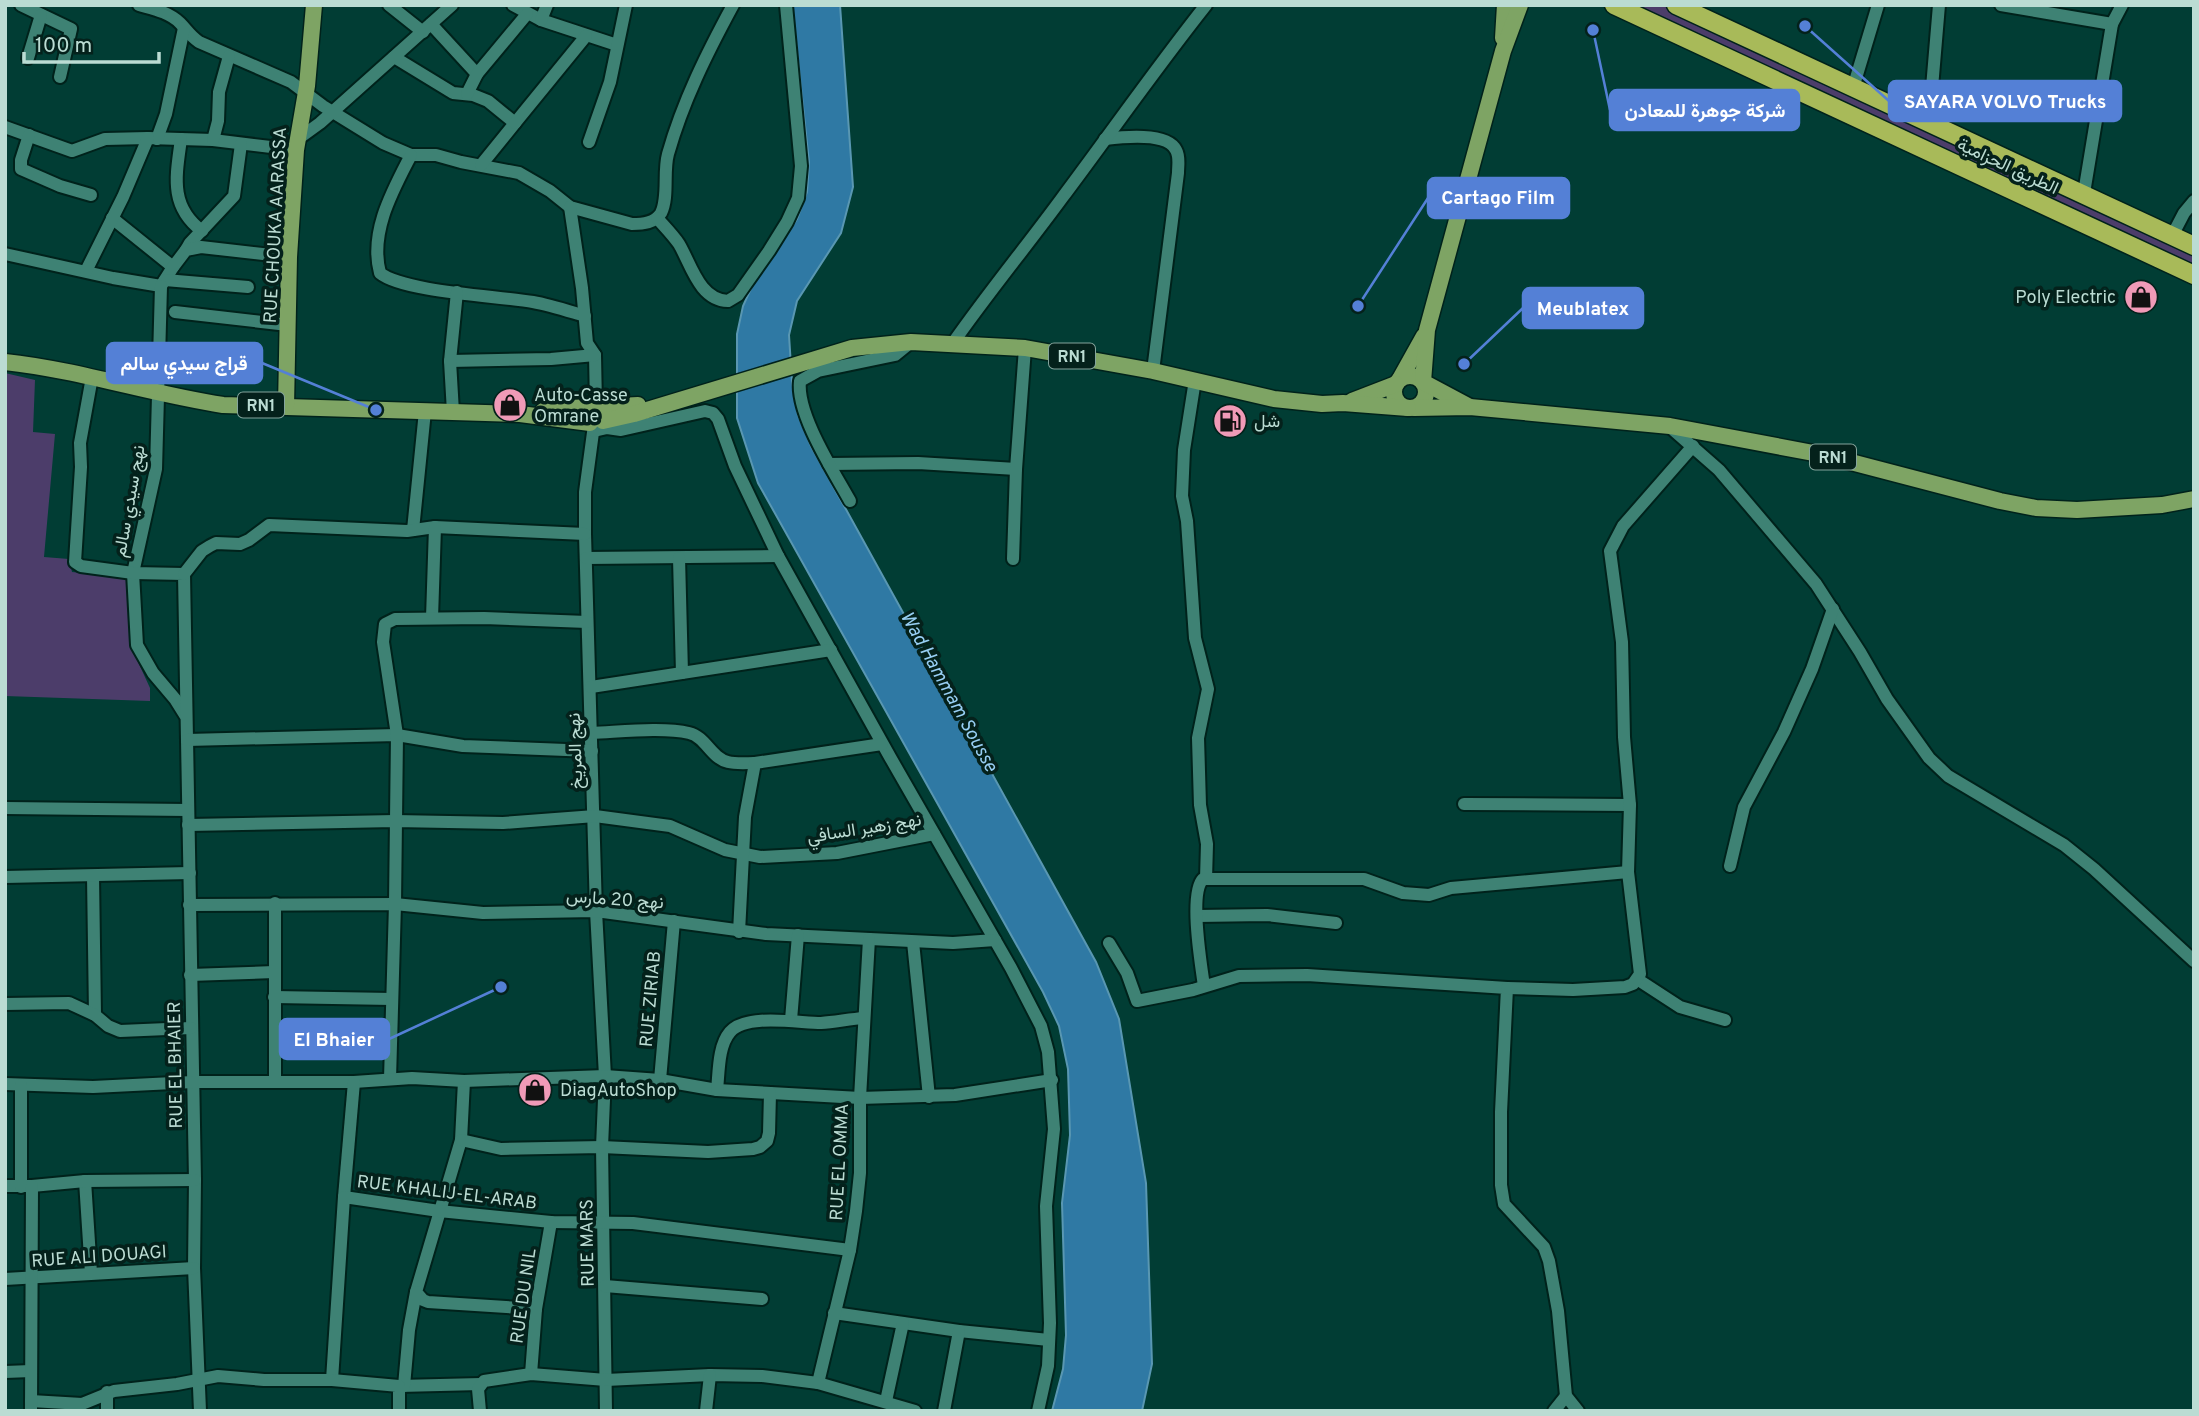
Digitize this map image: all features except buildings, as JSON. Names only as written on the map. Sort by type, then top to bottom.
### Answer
[{"type":"highway","name":"الطريق الحزامية","points":[[1614,5],[2194,275]]},
{"type":"highway","name":"الطريق الحزامية","points":[[1676,5],[2194,246]]},
{"type":"main road","name":"RUE CHOUKA AARASSA","points":[[286,406],[289,257],[297,144],[314,5]]},
{"type":"main road","points":[[1503,51],[1505,5]]},
{"type":"main road","points":[[1427,330],[1398,382],[1394,397],[1397,402],[1411,408],[1424,400],[1426,394],[1423,382],[1427,330],[1503,51],[1520,5]]},
{"type":"main road","name":"RN1","points":[[5,362],[92,377],[223,405],[595,417],[657,407],[852,348],[911,342],[953,343],[1025,348],[1153,371],[1274,399],[1411,408],[1470,407],[1670,426],[1824,455],[2000,502],[2036,508],[2077,510],[2162,505],[2194,499]]},
{"type":"main road","name":"RN1","points":[[1343,403],[1405,377],[1416,377],[1470,407]]},
{"type":"street","points":[[21,5],[71,29],[61,77]]},
{"type":"street","points":[[139,5],[168,15],[184,28],[187,34],[229,56],[291,82],[305,94],[383,144],[411,155],[436,155],[519,173],[550,191],[570,207],[632,224],[642,224],[657,218],[663,210],[667,158],[681,114],[707,52],[733,5]]},
{"type":"street","points":[[389,5],[427,28],[477,74]]},
{"type":"street","points":[[5,127],[72,151],[105,139],[297,144],[452,5]]},
{"type":"street","points":[[513,5],[541,20],[617,45]]},
{"type":"street","points":[[541,20],[547,5]]},
{"type":"street","points":[[589,142],[610,82],[626,5]]},
{"type":"street","points":[[657,218],[678,244],[696,279],[717,299],[727,301],[737,295],[787,222],[798,198],[801,166],[786,5]]},
{"type":"street","points":[[953,343],[987,294],[1206,5]]},
{"type":"street","points":[[1853,88],[1878,5]]},
{"type":"street","points":[[1929,123],[1939,5]]},
{"type":"street","points":[[2001,5],[2032,7],[2112,24]]},
{"type":"street","points":[[2084,193],[2112,24],[2122,5]]},
{"type":"street","points":[[467,94],[477,74],[527,14]]},
{"type":"street","points":[[28,58],[40,15]]},
{"type":"street","points":[[86,271],[166,114],[184,28]]},
{"type":"street","points":[[481,165],[586,36]]},
{"type":"street","points":[[213,140],[218,121],[219,92],[229,56]]},
{"type":"street","points":[[394,57],[453,93],[467,94],[488,101],[515,123]]},
{"type":"street","points":[[29,135],[21,169],[60,186],[91,195]]},
{"type":"street","points":[[181,139],[177,169],[179,202],[191,223],[202,231]]},
{"type":"street","points":[[1105,139],[1157,139],[1169,142],[1178,154],[1178,173],[1153,371]]},
{"type":"street","points":[[163,283],[190,243],[234,196],[241,144]]},
{"type":"street","points":[[411,155],[382,220],[377,255],[380,273],[390,279],[457,292],[533,302],[585,316]]},
{"type":"street","points":[[2172,236],[2194,201]]},
{"type":"street","name":"نهج المريخ","points":[[570,207],[587,344],[595,355],[595,417],[585,492],[585,534],[596,911],[605,1076]]},
{"type":"street","points":[[112,218],[173,267]]},
{"type":"street","points":[[186,250],[201,247],[289,257]]},
{"type":"street","points":[[5,254],[163,283],[248,287]]},
{"type":"street","name":"نهج سيدي سالم","points":[[163,283],[156,468],[133,573],[137,645],[153,673],[175,699],[186,718]]},
{"type":"street","points":[[453,412],[450,361],[457,292]]},
{"type":"street","points":[[175,312],[288,325]]},
{"type":"street","points":[[850,501],[817,444],[806,412],[800,381],[818,372],[895,355],[911,342]]},
{"type":"street","points":[[1013,559],[1016,469],[1025,348]]},
{"type":"street","points":[[450,361],[551,359],[595,355]]},
{"type":"street","points":[[92,377],[80,443],[75,560],[80,566],[133,573],[184,574],[202,551],[210,546],[240,544],[250,540],[269,525],[413,530],[435,527],[585,534]]},
{"type":"street","points":[[1195,380],[1184,450],[1182,496],[1187,521],[1195,638],[1208,689],[1198,738],[1206,879]]},
{"type":"street","points":[[413,530],[425,411]]},
{"type":"street","points":[[595,417],[607,428],[621,429],[705,411],[713,413],[718,419],[734,466],[778,556],[1041,1026],[1052,1080],[1054,1129],[1046,1206],[1048,1366],[1038,1411]]},
{"type":"street","points":[[1670,426],[1719,470],[1816,584],[1887,699],[1929,758],[1948,776],[2064,845],[2194,961]]},
{"type":"street","points":[[1109,943],[1127,973],[1137,1001],[1239,976],[1307,975],[1573,990],[1625,987],[1637,979],[1640,964],[1628,872],[1630,805],[1624,737],[1622,642],[1610,551],[1623,526],[1693,446]]},
{"type":"street","points":[[829,464],[918,463],[1016,469]]},
{"type":"street","points":[[432,618],[435,527]]},
{"type":"street","points":[[586,558],[778,556]]},
{"type":"street","points":[[679,558],[682,673]]},
{"type":"street","name":"RUE EL BHAIER","points":[[184,574],[195,1180],[194,1268],[200,1411]]},
{"type":"street","points":[[1730,866],[1744,807],[1784,733],[1812,669],[1833,609]]},
{"type":"street","points":[[390,1079],[397,735],[383,642],[385,624],[395,619],[432,618],[587,622]]},
{"type":"street","points":[[591,687],[831,650]]},
{"type":"street","points":[[592,733],[690,733],[699,737],[727,762],[755,763],[882,744]]},
{"type":"street","points":[[187,740],[397,735],[463,746],[592,751]]},
{"type":"street","points":[[739,932],[745,817],[755,763]]},
{"type":"street","points":[[1464,804],[1630,805]]},
{"type":"street","points":[[5,808],[188,810]]},
{"type":"street","name":"نهج زهير السافي","points":[[188,825],[395,821],[503,823],[595,816],[670,826],[725,850],[771,856],[837,853],[934,834]]},
{"type":"street","points":[[1204,986],[1196,932],[1199,883],[1206,879],[1364,879],[1404,893],[1429,895],[1451,888],[1628,872]]},
{"type":"street","points":[[5,877],[190,873]]},
{"type":"street","points":[[93,876],[96,1015]]},
{"type":"street","points":[[275,903],[275,1082]]},
{"type":"street","name":"نهج 20 مارس","points":[[189,905],[395,904],[483,913],[596,911],[739,932],[913,942],[995,940]]},
{"type":"street","points":[[1197,916],[1267,915],[1336,923]]},
{"type":"street","name":"RUE ZIRIAB","points":[[660,1080],[674,921]]},
{"type":"street","points":[[790,1020],[798,935]]},
{"type":"street","name":"RUE EL OMMA","points":[[818,1383],[850,1250],[860,1173],[860,1098],[869,939]]},
{"type":"street","points":[[913,942],[929,1097]]},
{"type":"street","points":[[190,975],[274,972]]},
{"type":"street","points":[[1637,979],[1680,1007],[1725,1020]]},
{"type":"street","points":[[1507,988],[1503,1049],[1501,1185],[1504,1204],[1544,1247],[1558,1311],[1566,1396],[1578,1411]]},
{"type":"street","points":[[274,997],[392,999]]},
{"type":"street","points":[[5,1004],[69,1003],[96,1015],[108,1026],[120,1031],[191,1028]]},
{"type":"street","points":[[717,1090],[723,1045],[733,1029],[760,1021],[821,1023],[864,1017]]},
{"type":"street","points":[[5,1084],[93,1087],[193,1082],[354,1082],[390,1079],[464,1082],[605,1076],[660,1080],[717,1090],[860,1098],[978,1093],[1052,1080]]},
{"type":"street","name":"RUE MARS","points":[[605,1076],[603,1221],[606,1411]]},
{"type":"street","points":[[344,1197],[354,1082]]},
{"type":"street","points":[[399,1411],[416,1292],[461,1140],[464,1082]]},
{"type":"street","points":[[21,1085],[31,1279],[31,1406],[82,1404],[107,1392],[218,1376],[264,1380],[332,1380],[401,1386],[481,1384]]},
{"type":"street","points":[[461,1140],[500,1149],[603,1147],[708,1152],[761,1147],[767,1141],[769,1133],[770,1093]]},
{"type":"street","points":[[5,1186],[26,1187],[85,1181],[195,1180]]},
{"type":"street","points":[[85,1181],[91,1273]]},
{"type":"street","name":"RUE KHALIJ-EL-ARAB","points":[[332,1380],[344,1197],[551,1222],[603,1221],[850,1250]]},
{"type":"street","name":"RUE DU NIL","points":[[531,1374],[536,1310],[551,1222]]},
{"type":"street","name":"RUE ALI DOUAGI","points":[[5,1279],[194,1268]]},
{"type":"street","points":[[605,1286],[762,1299]]},
{"type":"street","points":[[416,1292],[428,1302],[536,1310]]},
{"type":"street","points":[[834,1312],[958,1331],[1049,1340]]},
{"type":"street","points":[[886,1401],[903,1323]]},
{"type":"street","points":[[944,1411],[958,1331]]},
{"type":"street","points":[[5,1372],[31,1371]]},
{"type":"street","points":[[480,1411],[478,1389],[484,1381],[531,1374],[606,1380],[762,1376],[818,1383],[915,1411]]},
{"type":"street","points":[[706,1411],[710,1376]]},
{"type":"street","points":[[107,1392],[107,1411]]},
{"type":"street","points":[[1554,1411],[1566,1396]]},
{"type":"shaded area","points":[[1625,5],[1665,5],[2194,253],[2194,271]]},
{"type":"shaded area","points":[[5,373],[35,380],[33,432],[55,434],[44,557],[69,559],[72,572],[126,577],[133,651],[150,688],[150,701],[5,696]]},
{"type":"water","points":[[792,5],[840,5],[853,187],[841,233],[797,301],[789,335],[792,382],[798,415],[811,446],[1096,962],[1119,1019],[1146,1183],[1152,1364],[1142,1411],[1052,1411],[1063,1369],[1066,1335],[1062,1203],[1070,1135],[1068,1069],[1059,1026],[1043,992],[758,483],[737,418],[737,334],[743,306],[753,284],[797,219],[807,192],[809,162]]},
{"type":"place","name":"SAYARA VOLVO Trucks","points":[[1805,26]]},
{"type":"place","name":"شركة جوهرة للمعادن","points":[[1593,30]]},
{"type":"place","name":"Poly Electric","points":[[2141,297]]},
{"type":"place","name":"Cartago Film","points":[[1358,306]]},
{"type":"place","name":"Meublatex","points":[[1464,364]]},
{"type":"place","name":"Auto-Casse Omrane","points":[[510,405]]},
{"type":"place","name":"قراج سيدي سالم","points":[[376,410]]},
{"type":"place","name":"شل","points":[[1230,421]]},
{"type":"place","name":"El Bhaier","points":[[501,987]]},
{"type":"place","name":"DiagAutoShop","points":[[535,1090]]},
{"type":"water label","name":"Wad Hammam Sousse","points":[[950,691]]}]
